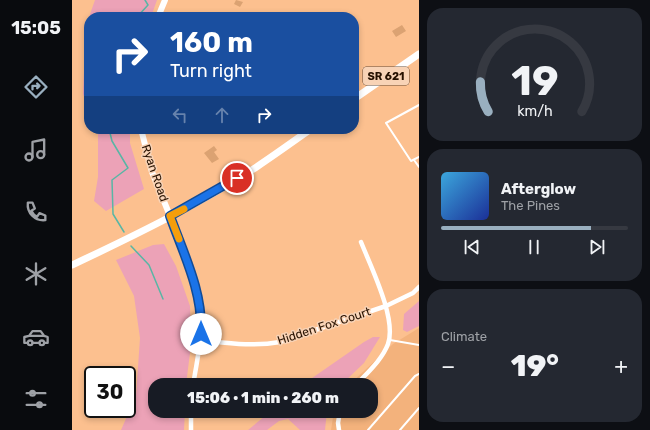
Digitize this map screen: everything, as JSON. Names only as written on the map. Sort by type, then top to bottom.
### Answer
[{"type":"main road","points":[[160,12],[165,0]]},
{"type":"main road","name":"SR 621","points":[[359,96],[419,55]]},
{"type":"main road","name":"Ryan Road","points":[[142,134],[152,172],[170,216]]},
{"type":"main road","points":[[72,264],[143,231],[170,216],[259,166],[304,134]]},
{"type":"street","points":[[170,216],[198,293],[201,316],[200,340],[194,378]]},
{"type":"street","points":[[361,242],[386,306],[390,326],[388,344],[382,355],[362,378]]},
{"type":"street","name":"Hidden Fox Court","points":[[200,340],[244,345],[274,343],[386,306],[409,295],[419,287]]},
{"type":"street","points":[[191,418],[191,430]]},
{"type":"street","points":[[339,418],[339,430]]},
{"type":"lane","points":[[419,105],[386,123],[411,161],[414,160],[419,167]]},
{"type":"lane","points":[[414,160],[419,156]]},
{"type":"lane","points":[[389,339],[419,345]]},
{"type":"lane","points":[[368,430],[415,376],[419,374]]},
{"type":"lane","points":[[400,430],[419,408]]},
{"type":"shaded area","points":[[95,0],[157,0],[153,12],[91,12]]},
{"type":"shaded area","points":[[84,71],[84,96],[83,94]]},
{"type":"shaded area","points":[[98,134],[130,134],[130,143],[144,189],[106,211],[94,201],[98,177]]},
{"type":"shaded area","points":[[164,244],[176,266],[190,306],[191,345],[187,378],[148,378],[148,418],[185,418],[184,430],[121,430],[126,418],[136,418],[140,338],[134,296],[116,260],[153,245]]},
{"type":"shaded area","points":[[419,301],[419,326],[407,332],[403,330],[404,314]]},
{"type":"shaded area","points":[[419,328],[419,430],[331,430],[333,418],[378,418],[378,378],[357,378],[393,344]]},
{"type":"shaded area","points":[[373,337],[380,337],[364,363],[348,378],[312,378]]},
{"type":"shaded area","points":[[263,418],[326,418],[325,430],[300,430],[288,419],[279,421],[267,430],[248,430]]},
{"type":"building","points":[[236,0],[243,2],[240,7],[234,4]]},
{"type":"building","points":[[402,25],[406,31],[396,37],[392,31]]},
{"type":"building","points":[[214,146],[217,150],[214,152],[219,159],[212,163],[204,153]]},
{"type":"waterway","points":[[142,12],[148,5],[145,0]]},
{"type":"waterway","points":[[110,134],[112,141],[128,168],[112,180],[113,214],[124,232]]},
{"type":"waterway","points":[[131,246],[149,265],[163,299]]},
{"type":"slow traffic","points":[[179,239],[170,216],[184,209]]},
{"type":"route","points":[[201,334],[201,316],[198,293],[170,216],[237,178]]}]
